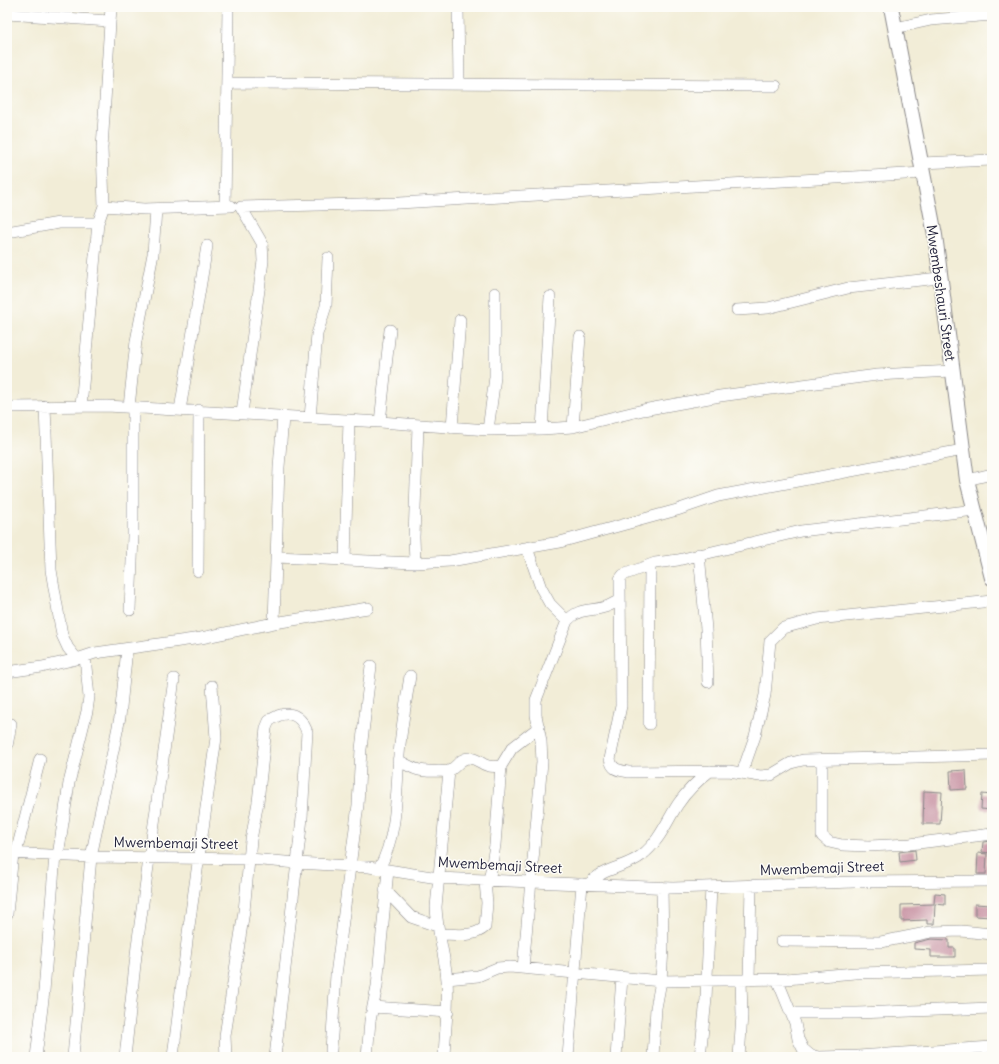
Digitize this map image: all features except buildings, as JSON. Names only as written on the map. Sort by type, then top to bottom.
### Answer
[{"type":"street","points":[[81,406],[98,223],[104,206],[102,148],[111,7]]},
{"type":"street","points":[[225,206],[228,7]]},
{"type":"street","points":[[458,7],[459,84]]},
{"type":"street","name":"Mwembeshauri Street","points":[[891,7],[935,235],[967,480],[992,575]]},
{"type":"street","points":[[7,14],[109,22]]},
{"type":"street","points":[[895,28],[931,20],[992,15]]},
{"type":"street","points":[[227,83],[776,86]]},
{"type":"street","points":[[104,206],[156,209],[225,206],[241,207],[399,203],[922,168],[969,159],[992,160]]},
{"type":"street","points":[[241,207],[262,243],[263,261],[242,413]]},
{"type":"street","points":[[130,610],[133,536],[131,407],[136,341],[153,254],[156,209]]},
{"type":"street","points":[[7,232],[59,223],[98,223]]},
{"type":"street","points":[[180,410],[207,246]]},
{"type":"street","points":[[310,418],[317,334],[326,306],[328,258]]},
{"type":"street","points":[[737,310],[768,308],[848,288],[940,278]]},
{"type":"street","points":[[488,430],[495,377],[495,293]]},
{"type":"street","points":[[542,429],[550,297]]},
{"type":"street","points":[[452,428],[460,320]]},
{"type":"street","points":[[380,422],[390,330]]},
{"type":"street","points":[[572,427],[580,337]]},
{"type":"street","points":[[7,407],[131,407],[199,410],[488,430],[542,429],[572,427],[643,410],[720,396],[877,375],[952,371]]},
{"type":"street","points":[[36,1057],[44,991],[56,855],[69,783],[87,711],[89,696],[81,658],[68,648],[62,635],[51,570],[45,406]]},
{"type":"street","points":[[198,571],[199,410]]},
{"type":"street","points":[[274,623],[283,417]]},
{"type":"street","points":[[345,560],[349,420]]},
{"type":"street","points":[[415,564],[414,537],[418,426]]},
{"type":"street","points":[[276,557],[415,564],[450,561],[560,542],[676,510],[718,496],[963,450]]},
{"type":"street","points":[[967,480],[992,474]]},
{"type":"street","points":[[975,510],[801,531],[678,560],[650,565],[622,577],[620,581],[621,706],[610,759],[611,765],[616,770],[628,772],[729,771],[771,775],[791,763],[803,760],[992,755]]},
{"type":"street","points":[[527,548],[541,588],[550,604],[567,621]]},
{"type":"street","points":[[699,554],[706,629],[708,682]]},
{"type":"street","points":[[649,724],[650,565]]},
{"type":"street","points":[[523,968],[542,762],[539,727],[536,715],[536,700],[567,621],[574,614],[583,610],[606,607],[620,600]]},
{"type":"street","points":[[742,773],[755,736],[765,695],[770,641],[783,628],[817,619],[992,601]]},
{"type":"street","points":[[7,672],[95,654],[201,638],[274,623],[368,608]]},
{"type":"street","points":[[73,1057],[91,857],[120,717],[127,649]]},
{"type":"street","points":[[331,1050],[336,975],[358,806],[361,749],[371,666]]},
{"type":"street","points":[[367,1057],[376,986],[385,890],[383,869],[392,836],[398,760],[410,676]]},
{"type":"street","points":[[125,1057],[149,858],[174,679]]},
{"type":"street","points":[[172,1057],[216,738],[212,686]]},
{"type":"street","points":[[226,1057],[225,1036],[243,919],[266,728],[268,721],[282,713],[290,714],[304,724],[307,732],[306,775],[275,1057]]},
{"type":"street","points":[[7,746],[12,724]]},
{"type":"street","points":[[385,890],[411,917],[438,930],[471,934],[479,932],[485,927],[487,882],[495,845],[501,766],[512,748],[539,727]]},
{"type":"street","points":[[398,760],[413,770],[425,772],[449,771],[461,760],[467,758],[475,760],[487,767],[501,766]]},
{"type":"street","points":[[7,914],[12,853],[40,759]]},
{"type":"street","points":[[822,760],[822,836],[829,842],[842,845],[910,844],[992,834]]},
{"type":"street","points":[[444,1057],[448,1012],[447,980],[438,930],[438,878],[449,771]]},
{"type":"street","points":[[568,1057],[574,974],[586,884],[597,875],[619,867],[642,855],[665,828],[686,792],[710,771]]},
{"type":"street","name":"Mwembemaji Street","points":[[12,853],[91,857],[250,859],[383,869],[438,878],[487,882],[532,882],[662,888],[913,881],[992,881]]},
{"type":"street","points":[[739,1057],[751,885]]},
{"type":"street","points":[[700,1057],[711,887]]},
{"type":"street","points":[[653,1057],[656,1008],[661,982],[663,948],[662,888]]},
{"type":"street","points":[[782,941],[881,942],[931,932],[961,931],[992,934]]},
{"type":"street","points":[[447,980],[478,976],[497,968],[523,968],[661,982],[777,979],[854,974],[992,970]]},
{"type":"street","points":[[616,1057],[622,978]]},
{"type":"street","points":[[777,979],[791,1012],[798,1039],[803,1049],[810,1054],[819,1057],[948,1051],[992,1047]]},
{"type":"street","points":[[373,1007],[448,1012]]},
{"type":"street","points":[[791,1012],[857,1013],[992,1008]]}]
